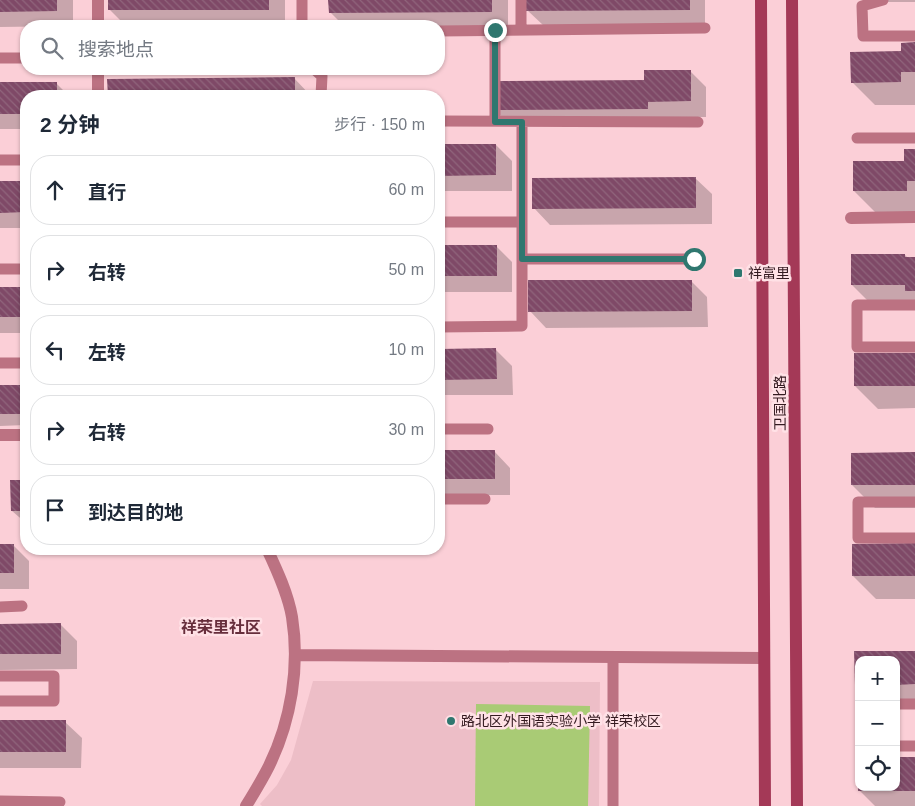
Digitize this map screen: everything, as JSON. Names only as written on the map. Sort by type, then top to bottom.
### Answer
[{"type":"main road","name":"卫国北路","points":[[761,0],[765,806]]},
{"type":"main road","name":"卫国北路","points":[[792,0],[797,806]]},
{"type":"street","points":[[98,0],[98,20]]},
{"type":"street","points":[[98,75],[98,90]]},
{"type":"street","points":[[851,218],[915,217]]},
{"type":"street","points":[[0,435],[20,435]]},
{"type":"street","points":[[246,806],[269,766],[282,733],[291,696],[295,655],[292,616],[279,575],[270,555]]},
{"type":"street","points":[[295,655],[764,658]]},
{"type":"lane","points":[[302,0],[302,20]]},
{"type":"lane","points":[[521,0],[521,30]]},
{"type":"lane","points":[[883,0],[862,6],[863,36],[915,36]]},
{"type":"lane","points":[[445,30],[705,28]]},
{"type":"lane","points":[[495,30],[495,122]]},
{"type":"lane","points":[[0,58],[20,58]]},
{"type":"lane","points":[[321,75],[321,90]]},
{"type":"lane","points":[[445,122],[698,122]]},
{"type":"lane","points":[[445,327],[522,326],[522,122]]},
{"type":"lane","points":[[857,138],[915,138]]},
{"type":"lane","points":[[0,160],[20,160]]},
{"type":"lane","points":[[445,222],[522,222]]},
{"type":"lane","points":[[522,259],[694,259]]},
{"type":"lane","points":[[0,269],[20,269]]},
{"type":"lane","points":[[915,305],[857,306],[857,347],[915,347]]},
{"type":"lane","points":[[0,363],[20,363]]},
{"type":"lane","points":[[445,428],[488,429]]},
{"type":"lane","points":[[445,499],[486,499]]},
{"type":"lane","points":[[915,502],[858,502],[858,538],[915,538]]},
{"type":"lane","points":[[0,606],[22,606]]},
{"type":"lane","points":[[613,657],[613,806]]},
{"type":"lane","points":[[0,676],[54,676],[54,702],[0,701]]},
{"type":"lane","points":[[900,704],[915,704]]},
{"type":"lane","points":[[900,746],[915,746]]},
{"type":"lane","points":[[0,801],[60,802]]},
{"type":"shaded area","name":"路北区外国语实验小学 祥荣校区","points":[[313,681],[600,682],[599,806],[262,806],[260,804],[277,785],[291,760]]},
{"type":"green space","points":[[476,704],[590,706],[588,806],[475,806]]},
{"type":"building","points":[[0,0],[57,0],[57,11],[0,12]]},
{"type":"building","points":[[108,0],[269,0],[269,10],[108,10]]},
{"type":"building","points":[[328,0],[492,0],[492,12],[329,13]]},
{"type":"building","points":[[526,0],[690,0],[690,10],[526,11]]},
{"type":"building","points":[[915,42],[915,72],[901,72],[901,82],[851,83],[850,52],[901,51],[901,43]]},
{"type":"building","points":[[644,70],[691,70],[691,101],[648,102],[648,109],[493,110],[492,81],[644,80]]},
{"type":"building","points":[[295,77],[295,90],[108,90],[107,79]]},
{"type":"building","points":[[0,82],[57,82],[57,90],[20,90],[20,114],[0,114]]},
{"type":"building","points":[[445,144],[496,144],[496,175],[445,176]]},
{"type":"building","points":[[904,149],[915,149],[915,181],[907,181],[907,191],[853,191],[853,161],[904,161]]},
{"type":"building","points":[[696,177],[696,208],[532,209],[532,178]]},
{"type":"building","points":[[0,181],[20,181],[20,212],[0,213]]},
{"type":"building","points":[[445,245],[497,245],[497,276],[445,276]]},
{"type":"building","points":[[851,254],[905,254],[905,257],[915,257],[915,291],[905,291],[905,285],[851,285]]},
{"type":"building","points":[[528,280],[692,280],[692,311],[528,312]]},
{"type":"building","points":[[0,287],[20,287],[20,317],[0,317]]},
{"type":"building","points":[[496,348],[497,379],[445,380],[445,349]]},
{"type":"building","points":[[854,353],[915,353],[915,386],[854,386]]},
{"type":"building","points":[[0,385],[20,385],[20,414],[0,414]]},
{"type":"building","points":[[445,450],[495,450],[495,479],[445,479]]},
{"type":"building","points":[[915,452],[915,485],[851,485],[851,453]]},
{"type":"building","points":[[10,480],[20,480],[20,511],[11,511]]},
{"type":"building","points":[[915,543],[915,576],[852,576],[852,544]]},
{"type":"building","points":[[0,544],[14,544],[14,573],[0,573]]},
{"type":"building","points":[[61,623],[61,654],[0,654],[0,624]]},
{"type":"building","points":[[854,651],[915,651],[915,684],[900,685],[900,656],[855,656],[855,685]]},
{"type":"building","points":[[0,720],[66,720],[66,752],[0,752]]},
{"type":"building","points":[[900,757],[915,757],[915,791],[900,791]]},
{"type":"place","name":"祥富里","points":[[738,273]]},
{"type":"place","name":"路北区外国语实验小学 祥荣校区","points":[[451,721]]},
{"type":"district","name":"祥荣里社区","points":[[221,627]]},
{"type":"route","points":[[495,30],[495,122],[522,122],[522,259],[694,259]]}]
